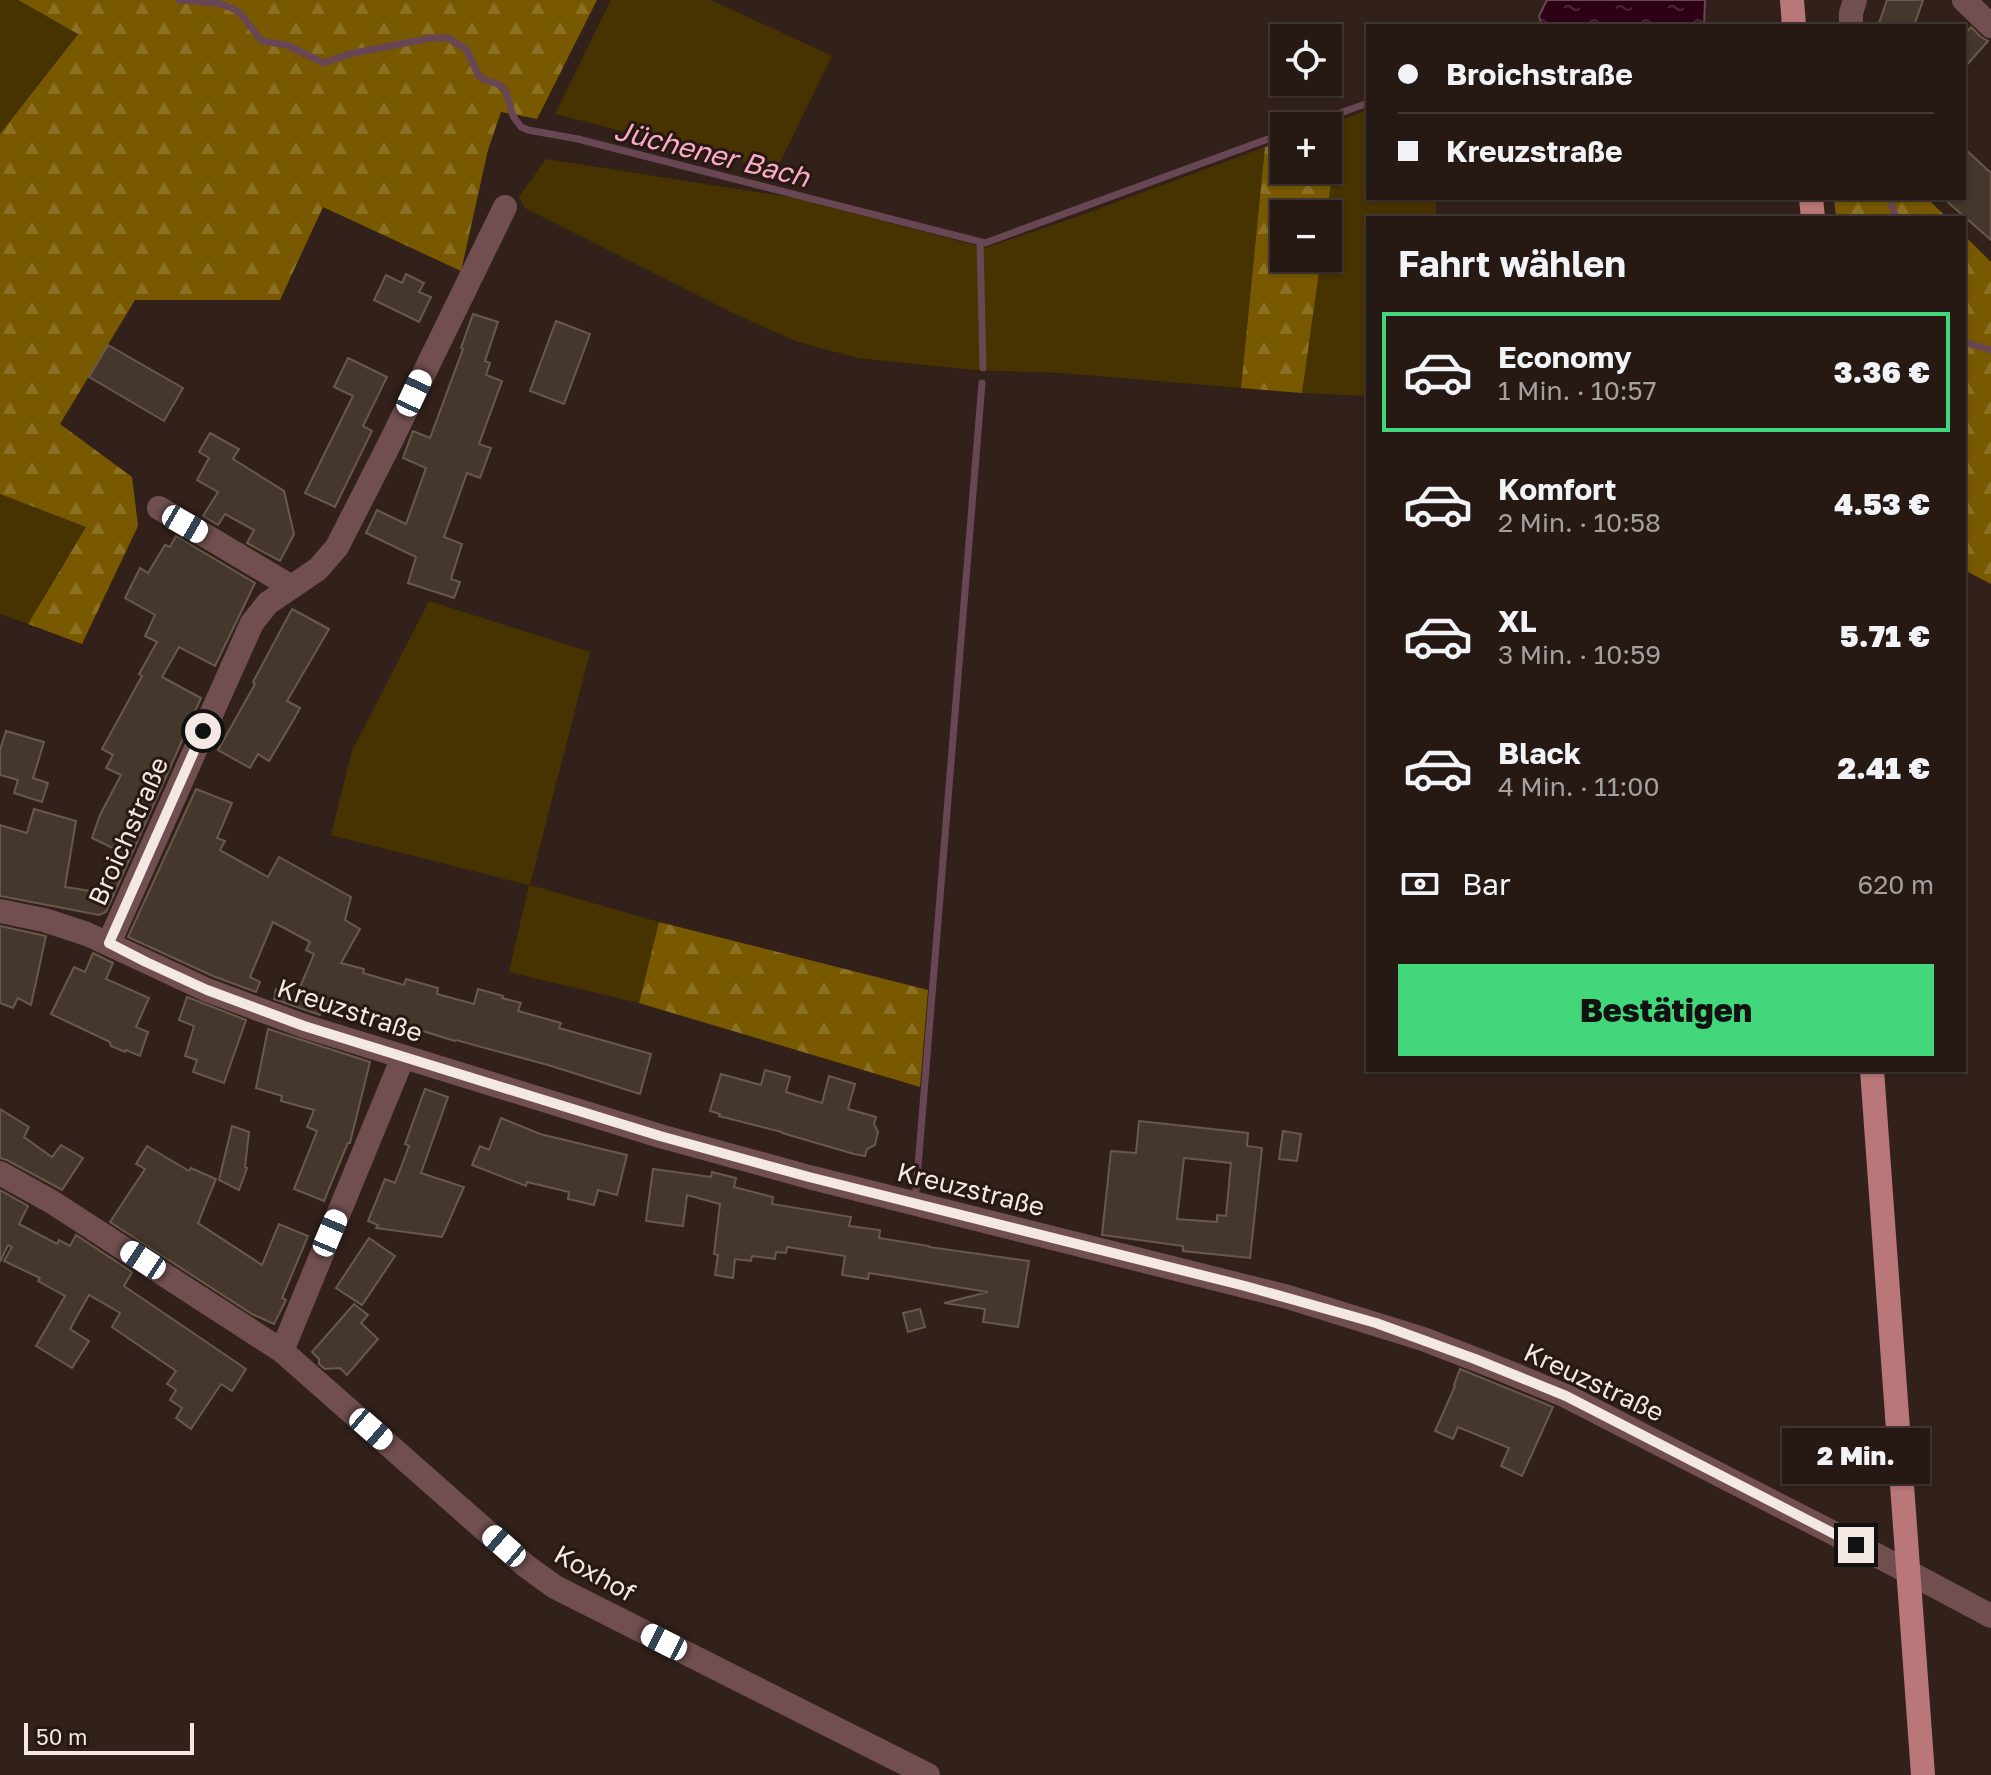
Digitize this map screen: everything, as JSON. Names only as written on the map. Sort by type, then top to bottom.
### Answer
[{"type":"main road","points":[[1792,0],[1794,24]]},
{"type":"main road","points":[[1872,1072],[1923,1775]]},
{"type":"street","points":[[1851,24],[1855,0]]},
{"type":"street","points":[[1964,0],[1991,26]]},
{"type":"street","name":"Broichstraße","points":[[109,943],[252,623],[268,603],[323,564],[341,539],[505,207]]},
{"type":"street","points":[[159,508],[290,586]]},
{"type":"street","name":"Kreuzstraße","points":[[0,911],[66,927],[109,943],[177,977],[304,1026],[660,1136],[757,1164],[1245,1286],[1376,1323],[1566,1396],[1991,1616]]},
{"type":"street","points":[[282,1351],[403,1057]]},
{"type":"street","name":"Koxhof","points":[[0,1173],[52,1202],[282,1351],[526,1566],[555,1587],[928,1775]]},
{"type":"shaded area","points":[[0,0],[18,0],[78,33],[0,134]]},
{"type":"shaded area","points":[[611,0],[711,0],[832,56],[776,170],[555,114]]},
{"type":"shaded area","points":[[1366,111],[1366,200],[1437,200],[1435,216],[1366,216],[1366,396],[1302,393],[1319,272],[1342,272],[1342,200],[1329,200],[1331,184],[1342,184],[1342,120]]},
{"type":"shaded area","points":[[1265,147],[1241,388],[1061,373],[975,370],[858,358],[798,342],[739,316],[525,208],[519,197],[546,159],[795,198],[985,248]]},
{"type":"shaded area","points":[[0,494],[86,527],[28,624],[0,614]]},
{"type":"shaded area","points":[[429,601],[590,652],[530,885],[659,922],[639,1003],[509,972],[529,885],[331,835],[352,751]]},
{"type":"green space","points":[[18,0],[597,0],[537,119],[501,112],[488,150],[461,271],[323,207],[280,300],[135,300],[60,424],[132,477],[138,526],[82,644],[28,624],[86,527],[0,494],[0,134],[78,34]]},
{"type":"green space","points":[[1270,145],[1270,184],[1331,184],[1329,200],[1270,200],[1270,272],[1319,272],[1302,393],[1241,388],[1265,147]]},
{"type":"green space","points":[[1834,200],[1929,200],[1945,216],[1836,216]]},
{"type":"green space","points":[[1966,237],[1991,262],[1991,584],[1966,571]]},
{"type":"green space","points":[[659,922],[928,990],[920,1087],[639,1003]]},
{"type":"water","points":[[1547,0],[1705,0],[1704,24],[1541,24],[1539,16]]},
{"type":"building","points":[[1887,0],[1923,0],[1915,24],[1879,24]]},
{"type":"building","points":[[1971,27],[1988,41],[1966,66],[1966,33]]},
{"type":"building","points":[[1966,150],[1991,173],[1991,240],[1945,200],[1966,200]]},
{"type":"building","points":[[406,274],[424,283],[419,292],[431,297],[419,322],[374,300],[386,275],[402,283]]},
{"type":"building","points":[[473,314],[498,322],[485,361],[490,363],[486,375],[502,381],[479,444],[491,448],[480,478],[467,473],[444,537],[462,544],[451,579],[460,582],[454,598],[408,583],[416,557],[366,533],[377,510],[406,524],[426,468],[403,458],[413,431],[430,438]]},
{"type":"building","points":[[556,321],[590,334],[564,404],[530,391]]},
{"type":"building","points":[[108,345],[183,388],[164,421],[89,377]]},
{"type":"building","points":[[348,358],[387,377],[363,426],[372,431],[335,507],[305,493],[353,396],[334,387]]},
{"type":"building","points":[[210,433],[239,449],[233,459],[284,491],[294,534],[280,561],[247,543],[254,530],[225,514],[218,525],[203,516],[218,492],[197,480],[209,458],[199,452]]},
{"type":"building","points":[[176,536],[255,583],[215,666],[179,647],[162,677],[201,698],[106,912],[99,915],[0,896],[0,825],[27,833],[34,809],[76,821],[65,887],[103,893],[119,851],[92,838],[121,775],[106,768],[113,755],[102,749],[157,642],[145,636],[155,615],[125,598],[140,568],[148,573],[165,545],[170,547]]},
{"type":"building","points":[[292,609],[329,629],[287,701],[300,708],[294,719],[269,761],[258,754],[250,768],[218,750]]},
{"type":"building","points":[[6,731],[44,742],[33,778],[48,783],[42,802],[14,793],[18,780],[0,775],[0,750]]},
{"type":"building","points":[[196,789],[232,803],[217,838],[225,841],[220,850],[268,877],[279,857],[351,897],[345,920],[360,929],[341,963],[404,985],[406,979],[438,988],[437,994],[474,1004],[478,989],[503,996],[521,1003],[518,1011],[561,1023],[559,1028],[651,1054],[640,1094],[325,1003],[320,1015],[274,999],[276,989],[296,997],[314,954],[306,950],[310,942],[273,922],[250,977],[260,982],[256,992],[128,937]]},
{"type":"building","points":[[0,926],[46,936],[31,1005],[18,998],[13,1008],[0,1003]]},
{"type":"building","points":[[93,953],[113,963],[106,979],[149,998],[136,1027],[148,1032],[140,1056],[111,1046],[110,1042],[51,1014],[74,967],[85,972]]},
{"type":"building","points":[[187,997],[246,1020],[224,1083],[193,1072],[197,1060],[185,1056],[194,1026],[179,1020]]},
{"type":"building","points":[[268,1029],[370,1062],[350,1143],[324,1201],[294,1189],[317,1131],[307,1127],[314,1110],[281,1101],[282,1096],[256,1088]]},
{"type":"building","points":[[765,1070],[790,1077],[786,1092],[822,1103],[829,1076],[855,1084],[848,1109],[876,1117],[874,1124],[878,1132],[875,1145],[867,1149],[865,1156],[854,1154],[710,1111],[721,1074],[761,1085]]},
{"type":"building","points":[[425,1089],[448,1097],[421,1173],[464,1187],[442,1237],[376,1228],[378,1225],[368,1221],[385,1179],[395,1183]]},
{"type":"building","points":[[0,1109],[29,1127],[24,1137],[52,1157],[61,1145],[83,1158],[62,1190],[0,1158]]},
{"type":"building","points":[[501,1118],[540,1134],[627,1155],[617,1195],[598,1190],[594,1205],[568,1199],[569,1192],[527,1182],[526,1186],[472,1165],[480,1146],[489,1150]]},
{"type":"building","points":[[1139,1121],[1248,1133],[1247,1146],[1262,1148],[1250,1258],[1183,1251],[1183,1246],[1102,1235],[1111,1151],[1136,1153]],"holes":[[[1184,1158],[1231,1163],[1226,1216],[1217,1215],[1217,1222],[1177,1219]]]},
{"type":"building","points":[[232,1126],[249,1132],[247,1168],[239,1190],[219,1180]]},
{"type":"building","points":[[1283,1131],[1301,1134],[1297,1161],[1279,1159]]},
{"type":"building","points":[[147,1146],[189,1171],[191,1168],[216,1179],[198,1223],[262,1265],[279,1224],[308,1236],[282,1298],[286,1300],[274,1324],[252,1314],[110,1222],[145,1169],[136,1164]]},
{"type":"building","points":[[653,1169],[711,1177],[712,1172],[736,1178],[734,1187],[773,1197],[772,1204],[851,1217],[849,1226],[880,1230],[879,1238],[1029,1261],[1018,1327],[983,1322],[985,1309],[944,1303],[988,1292],[869,1273],[868,1279],[842,1275],[845,1256],[787,1247],[786,1253],[776,1252],[775,1259],[752,1256],[751,1261],[735,1259],[733,1278],[715,1275],[718,1255],[714,1254],[720,1204],[687,1195],[683,1226],[646,1221]]},
{"type":"building","points":[[0,1190],[28,1206],[19,1224],[57,1244],[59,1240],[70,1246],[76,1235],[132,1272],[124,1286],[246,1369],[232,1391],[221,1384],[191,1429],[176,1418],[182,1408],[170,1400],[176,1390],[167,1384],[176,1371],[112,1327],[120,1313],[89,1295],[70,1329],[89,1341],[72,1368],[36,1346],[65,1296],[38,1281],[40,1278],[4,1261],[12,1247],[8,1245],[0,1262]]},
{"type":"building","points":[[369,1238],[395,1256],[362,1305],[336,1288]]},
{"type":"building","points":[[354,1304],[368,1315],[361,1323],[378,1339],[347,1375],[340,1368],[325,1369],[312,1352]]},
{"type":"building","points":[[920,1309],[925,1327],[908,1332],[903,1313]]},
{"type":"building","points":[[1460,1369],[1553,1407],[1522,1476],[1501,1466],[1509,1448],[1458,1427],[1453,1439],[1435,1431]]},
{"type":"waterway","name":"Jüchener Bach","points":[[179,0],[212,3],[236,10],[262,41],[287,45],[324,63],[349,54],[431,38],[448,38],[466,49],[479,76],[503,88],[513,116],[521,127],[528,130],[578,139],[985,243],[1270,138]]},
{"type":"waterway","name":"Jüchener Bach","points":[[1342,112],[1366,104]]},
{"type":"waterway","name":"Jüchener Bach","points":[[1890,200],[1895,216]]},
{"type":"waterway","points":[[980,242],[983,368]]},
{"type":"waterway","name":"Jüchener Bach","points":[[1966,343],[1991,350]]},
{"type":"waterway","points":[[916,1191],[982,383]]},
{"type":"route","points":[[203,731],[109,943],[146,962],[223,997],[304,1026],[660,1136],[757,1164],[1288,1297],[1376,1323],[1566,1396],[1856,1545]]}]
